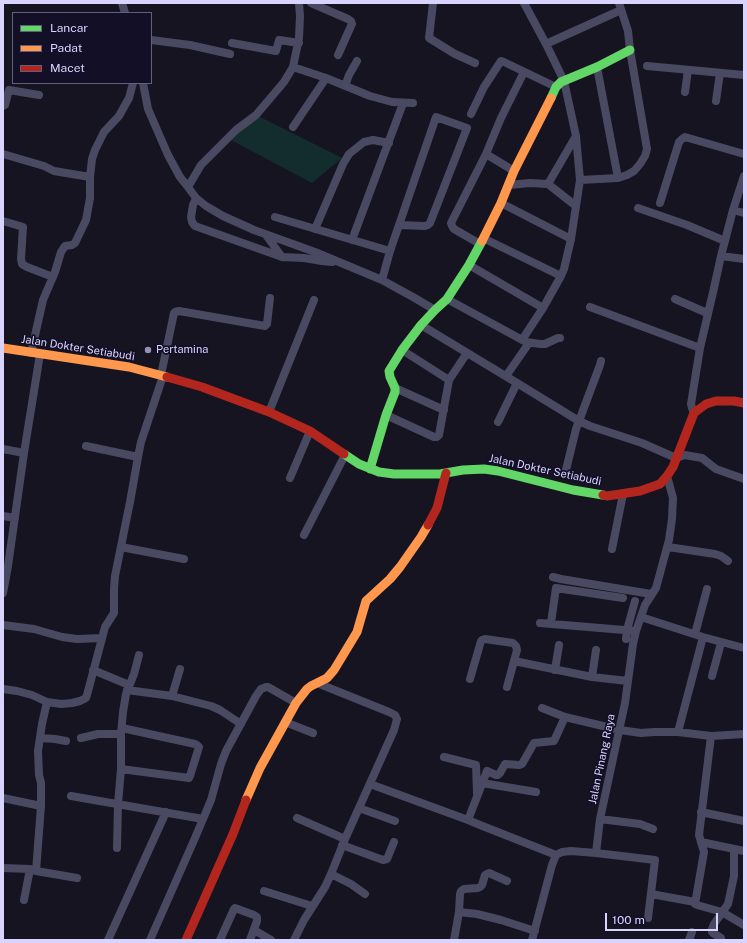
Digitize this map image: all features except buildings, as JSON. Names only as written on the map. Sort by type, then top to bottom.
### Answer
[{"type":"street","points":[[188,187],[201,165],[236,130],[256,114],[284,82],[293,67],[299,43],[299,3]]},
{"type":"street","points":[[311,3],[348,18],[351,21],[352,24],[338,55]]},
{"type":"street","points":[[433,3],[430,38],[455,54],[475,63]]},
{"type":"street","points":[[506,376],[561,276],[571,239],[580,180],[576,136],[564,81],[527,4]]},
{"type":"street","points":[[546,44],[620,6],[628,31],[647,149],[645,156],[634,171],[618,178],[580,180]]},
{"type":"street","points":[[152,40],[190,45],[230,54]]},
{"type":"street","points":[[232,43],[276,51],[280,40],[299,43]]},
{"type":"street","points":[[370,469],[395,392],[389,371],[402,350],[421,325],[447,299],[469,265],[556,87],[561,82],[597,67],[630,50]]},
{"type":"street","points":[[345,86],[357,61]]},
{"type":"street","points":[[471,114],[484,87],[501,61],[556,87]]},
{"type":"street","points":[[647,66],[744,75]]},
{"type":"street","points":[[293,67],[326,78],[370,96],[392,102],[413,103]]},
{"type":"street","points":[[597,67],[618,178]]},
{"type":"street","points":[[685,92],[688,70]]},
{"type":"street","points":[[524,72],[501,118],[486,154],[451,223],[454,229],[561,276]]},
{"type":"street","points":[[716,101],[720,73]]},
{"type":"street","points":[[293,127],[326,78]]},
{"type":"street","points":[[3,593],[24,453],[35,354],[43,300],[64,247],[75,243],[86,220],[90,198],[92,159],[99,141],[108,126],[119,116],[129,98],[133,84]]},
{"type":"street","points":[[143,84],[148,109],[168,155],[180,176],[196,198],[206,206],[223,216],[266,235],[315,252],[382,280],[435,310]]},
{"type":"street","points":[[3,106],[5,105],[9,90],[39,95]]},
{"type":"street","points":[[352,240],[402,106]]},
{"type":"street","points":[[382,280],[390,251],[436,117],[468,128],[430,223],[425,226],[399,225]]},
{"type":"street","points":[[548,184],[576,136]]},
{"type":"street","points":[[660,203],[679,142],[682,138],[685,137],[744,154]]},
{"type":"street","points":[[315,229],[343,164],[349,154],[364,142],[373,140],[389,143]]},
{"type":"street","points":[[3,154],[44,166],[54,171],[90,177]]},
{"type":"street","points":[[486,154],[514,171]]},
{"type":"street","points":[[744,176],[733,210],[707,313],[691,404],[694,413],[706,404],[716,401],[734,401],[744,403]]},
{"type":"street","points":[[509,185],[530,183],[548,184],[576,206]]},
{"type":"street","points":[[196,198],[191,217],[195,226],[282,257],[337,261]]},
{"type":"street","points":[[500,203],[571,239]]},
{"type":"street","points":[[192,212],[200,210],[206,206]]},
{"type":"street","points":[[638,208],[687,225],[725,241]]},
{"type":"street","points":[[733,210],[744,213]]},
{"type":"street","points":[[275,217],[390,251]]},
{"type":"street","points":[[3,221],[23,227],[22,264],[53,277]]},
{"type":"street","points":[[266,235],[282,257]]},
{"type":"street","points":[[721,256],[744,259]]},
{"type":"street","points":[[469,265],[543,308]]},
{"type":"street","points":[[3,689],[32,695],[47,702],[61,704],[72,703],[86,698],[105,627],[114,613],[115,576],[141,442],[162,375],[174,314],[175,312],[179,311],[265,326],[267,324],[270,298]]},
{"type":"street","points":[[447,299],[526,342],[545,344],[560,338]]},
{"type":"street","points":[[675,299],[707,313]]},
{"type":"street","points":[[269,412],[314,300]]},
{"type":"street","points":[[590,307],[700,348]]},
{"type":"street","points":[[421,325],[579,421],[642,443],[676,458],[685,455],[702,458],[716,469],[744,479]]},
{"type":"street","name":"Jalan Dokter Setiabudi","points":[[3,348],[129,367],[202,387],[269,412],[310,431],[359,464],[379,472],[446,476],[463,470],[484,469],[607,496],[623,494],[660,484],[667,476],[676,458],[694,413]]},
{"type":"street","points":[[402,350],[450,380]]},
{"type":"street","points":[[386,416],[438,438],[450,380],[467,353]]},
{"type":"street","points":[[565,474],[576,430],[601,361]]},
{"type":"street","points":[[498,422],[517,383]]},
{"type":"street","points":[[395,388],[444,410]]},
{"type":"street","points":[[290,478],[310,431]]},
{"type":"street","points":[[86,446],[138,458]]},
{"type":"street","points":[[3,448],[24,453]]},
{"type":"street","points":[[304,535],[345,455]]},
{"type":"street","points":[[186,940],[233,834],[249,791],[296,703],[307,689],[327,678],[334,670],[357,632],[366,601],[390,579],[421,537],[437,508],[446,476]]},
{"type":"street","name":"Jalan Pinang Raya","points":[[596,853],[600,819],[620,730],[636,631],[645,605],[656,588],[668,547],[672,519],[672,498],[667,476]]},
{"type":"street","points":[[612,549],[623,494]]},
{"type":"street","points":[[3,516],[15,518]]},
{"type":"street","points":[[121,547],[184,559]]},
{"type":"street","points":[[668,547],[715,554],[728,561]]},
{"type":"street","points":[[553,577],[651,594]]},
{"type":"street","points":[[550,623],[556,588],[623,598]]},
{"type":"street","points":[[678,732],[699,636],[707,589]]},
{"type":"street","points":[[627,634],[635,601]]},
{"type":"street","points":[[641,616],[721,643],[744,648]]},
{"type":"street","points":[[540,623],[550,623],[627,634],[636,631]]},
{"type":"street","points":[[3,625],[34,629],[69,638],[102,638]]},
{"type":"street","points":[[470,679],[481,641],[485,638],[513,643],[517,650],[507,687]]},
{"type":"street","points":[[712,676],[721,643]]},
{"type":"street","points":[[554,670],[559,645]]},
{"type":"street","points":[[592,677],[596,650]]},
{"type":"street","points":[[117,848],[123,712],[128,687],[134,674],[139,655]]},
{"type":"street","points":[[514,661],[592,677],[628,681]]},
{"type":"street","points":[[172,696],[180,669]]},
{"type":"street","points":[[93,670],[128,687],[211,706],[220,710],[241,724]]},
{"type":"street","points":[[294,940],[331,874],[394,730],[397,719],[395,715],[389,712],[317,683]]},
{"type":"street","points":[[150,940],[211,800],[226,751],[256,696],[261,689],[266,687],[271,688],[296,703]]},
{"type":"street","points":[[24,900],[33,870],[41,806],[41,783],[39,775],[38,751],[47,702]]},
{"type":"street","points":[[542,708],[565,717],[620,730],[641,733],[678,732],[711,736],[744,734]]},
{"type":"street","points":[[468,820],[487,771],[498,775],[505,764],[522,764],[534,743],[554,741],[565,717]]},
{"type":"street","points":[[286,722],[313,733]]},
{"type":"street","points":[[81,738],[122,731],[195,744],[199,747],[189,778],[121,769]]},
{"type":"street","points":[[711,736],[699,835],[704,852],[695,904],[696,906],[722,912],[744,925]]},
{"type":"street","points":[[40,738],[66,741]]},
{"type":"street","points":[[444,757],[476,765],[477,798]]},
{"type":"street","points":[[370,784],[468,820],[556,855]]},
{"type":"street","points":[[482,784],[536,792]]},
{"type":"street","points":[[71,796],[203,819]]},
{"type":"street","points":[[3,798],[41,806]]},
{"type":"street","points":[[359,808],[395,821]]},
{"type":"street","points":[[108,940],[166,812]]},
{"type":"street","points":[[701,812],[744,821]]},
{"type":"street","points":[[297,818],[383,860],[387,859],[394,842]]},
{"type":"street","points":[[600,819],[640,824],[653,829]]},
{"type":"street","points":[[701,842],[744,850]]},
{"type":"street","points":[[721,940],[721,938],[712,932],[712,929],[728,904],[734,876],[734,849]]},
{"type":"street","points":[[532,940],[552,865],[556,855],[562,852],[571,851],[596,853],[655,860],[648,918]]},
{"type":"street","points":[[3,868],[33,870],[77,878]]},
{"type":"street","points":[[454,940],[459,912],[460,894],[462,891],[464,889],[478,888],[482,886],[486,875],[489,873],[506,881]]},
{"type":"street","points":[[331,874],[365,894]]},
{"type":"street","points":[[264,891],[312,906]]},
{"type":"street","points":[[651,894],[695,902]]},
{"type":"street","points":[[220,940],[235,908],[257,917],[257,922],[250,940]]},
{"type":"street","points":[[459,912],[477,914],[501,920],[534,931]]},
{"type":"street","points":[[254,930],[271,940]]},
{"type":"green space","points":[[258,116],[342,158],[312,183],[229,139]]},
{"type":"traffic: fast","points":[[551,98],[556,87],[561,82],[597,67],[630,50]]},
{"type":"traffic: fast","points":[[370,469],[386,415],[395,392],[389,371],[402,350],[421,325],[447,299],[469,265],[482,241]]},
{"type":"traffic: fast","points":[[344,454],[359,464],[379,472],[394,474],[440,474],[463,470],[484,469],[498,471],[573,490],[603,495]]},
{"type":"traffic: slow","points":[[482,241],[501,203],[514,171],[551,98]]},
{"type":"traffic: slow","points":[[3,348],[129,367],[167,377]]},
{"type":"traffic: slow","points":[[246,800],[260,768],[296,703],[307,689],[327,678],[334,670],[357,632],[366,601],[390,579],[400,567],[428,525]]},
{"type":"traffic: jam","points":[[167,377],[202,387],[269,412],[310,431],[344,454]]},
{"type":"traffic: jam","points":[[603,495],[607,496],[640,491],[660,484],[673,467],[694,413],[706,404],[716,401],[734,401],[744,403]]},
{"type":"traffic: jam","points":[[428,525],[437,508],[446,473]]},
{"type":"traffic: jam","points":[[186,940],[233,834],[246,800]]},
{"type":"place","name":"Pertamina","points":[[148,350]]}]
